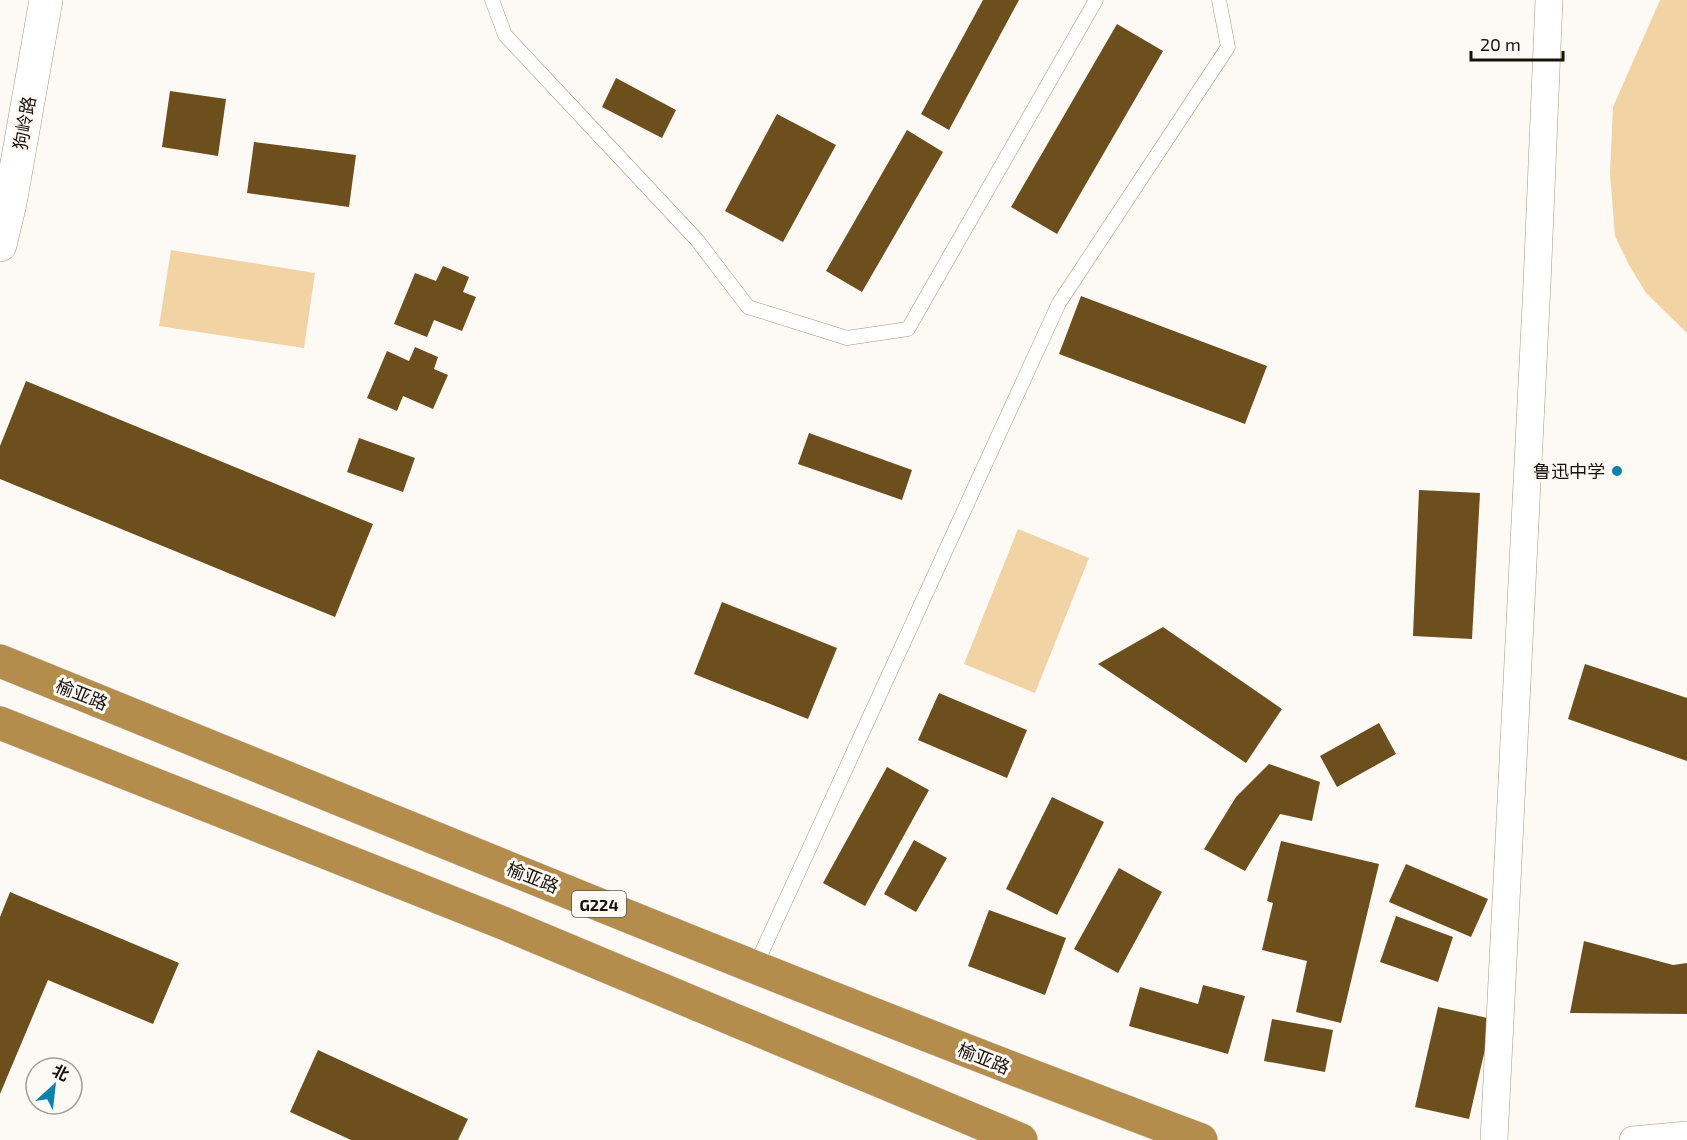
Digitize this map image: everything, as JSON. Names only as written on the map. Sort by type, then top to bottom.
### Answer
[{"type":"highway","name":"榆亚路","points":[[0,661],[755,966],[1036,1078],[1201,1140]]},
{"type":"highway","points":[[0,723],[502,923],[1021,1140]]},
{"type":"main road","name":"狗岭路","points":[[0,245],[10,203],[46,0]]},
{"type":"street","points":[[1494,1140],[1549,0]]},
{"type":"street","points":[[1633,1140],[1687,1135]]},
{"type":"lane","points":[[492,0],[505,35],[697,240],[748,307],[847,338],[908,329],[1096,0]]},
{"type":"lane","points":[[755,966],[1059,303],[1228,47],[1219,0]]},
{"type":"shaded area","points":[[1660,0],[1687,0],[1687,333],[1646,293],[1615,236],[1610,173],[1613,107]]},
{"type":"shaded area","points":[[171,250],[315,273],[304,348],[159,326]]},
{"type":"shaded area","points":[[1018,529],[1089,558],[1035,693],[964,664]]},
{"type":"building","points":[[983,0],[1019,0],[949,130],[921,114]]},
{"type":"building","points":[[1117,24],[1163,51],[1057,234],[1011,207]]},
{"type":"building","points":[[616,78],[676,110],[662,138],[602,107]]},
{"type":"building","points":[[170,91],[226,99],[218,156],[162,147]]},
{"type":"building","points":[[777,114],[836,145],[783,242],[725,211]]},
{"type":"building","points":[[907,130],[943,152],[862,292],[826,271]]},
{"type":"building","points":[[254,142],[356,155],[349,207],[247,193]]},
{"type":"building","points":[[443,266],[469,277],[463,292],[476,297],[462,331],[434,320],[427,337],[394,324],[415,273],[436,281]]},
{"type":"building","points":[[1081,296],[1267,366],[1245,424],[1059,354]]},
{"type":"building","points":[[415,347],[438,357],[434,369],[448,375],[433,409],[403,396],[397,411],[367,398],[387,351],[409,361]]},
{"type":"building","points":[[26,381],[373,524],[335,617],[0,479],[0,446]]},
{"type":"building","points":[[809,433],[912,470],[902,500],[798,464]]},
{"type":"building","points":[[359,438],[415,458],[403,492],[347,472]]},
{"type":"building","points":[[1419,490],[1480,493],[1472,639],[1413,636]]},
{"type":"building","points":[[722,602],[837,648],[808,719],[694,674]]},
{"type":"building","points":[[1163,627],[1282,709],[1246,763],[1098,664]]},
{"type":"building","points":[[1585,664],[1687,698],[1687,761],[1568,719]]},
{"type":"building","points":[[939,693],[1027,730],[1007,778],[918,740]]},
{"type":"building","points":[[1379,723],[1396,754],[1337,787],[1320,756]]},
{"type":"building","points":[[1269,764],[1320,782],[1312,821],[1280,814],[1245,871],[1204,849],[1236,797]]},
{"type":"building","points":[[887,767],[929,790],[865,906],[823,883]]},
{"type":"building","points":[[1052,797],[1104,822],[1057,915],[1006,889]]},
{"type":"building","points":[[914,840],[947,858],[916,912],[884,894]]},
{"type":"building","points":[[1281,841],[1379,864],[1341,1023],[1296,1012],[1307,961],[1262,950],[1273,903],[1267,901]]},
{"type":"building","points":[[1406,864],[1488,899],[1471,937],[1389,902]]},
{"type":"building","points":[[1119,868],[1162,892],[1118,973],[1074,949]]},
{"type":"building","points":[[10,892],[179,963],[153,1024],[48,980],[0,1094],[0,917]]},
{"type":"building","points":[[989,910],[1066,938],[1045,995],[968,966]]},
{"type":"building","points":[[1396,916],[1453,937],[1438,982],[1380,962]]},
{"type":"building","points":[[1584,941],[1673,965],[1687,963],[1687,1014],[1570,1013]]},
{"type":"building","points":[[1203,985],[1245,996],[1228,1054],[1129,1026],[1140,987],[1198,1004]]},
{"type":"building","points":[[1438,1007],[1492,1019],[1469,1119],[1415,1107]]},
{"type":"building","points":[[1272,1019],[1333,1030],[1325,1072],[1264,1061]]},
{"type":"building","points":[[318,1050],[468,1119],[458,1140],[351,1140],[290,1112]]},
{"type":"place","name":"鲁迅中学","points":[[1617,471]]}]
